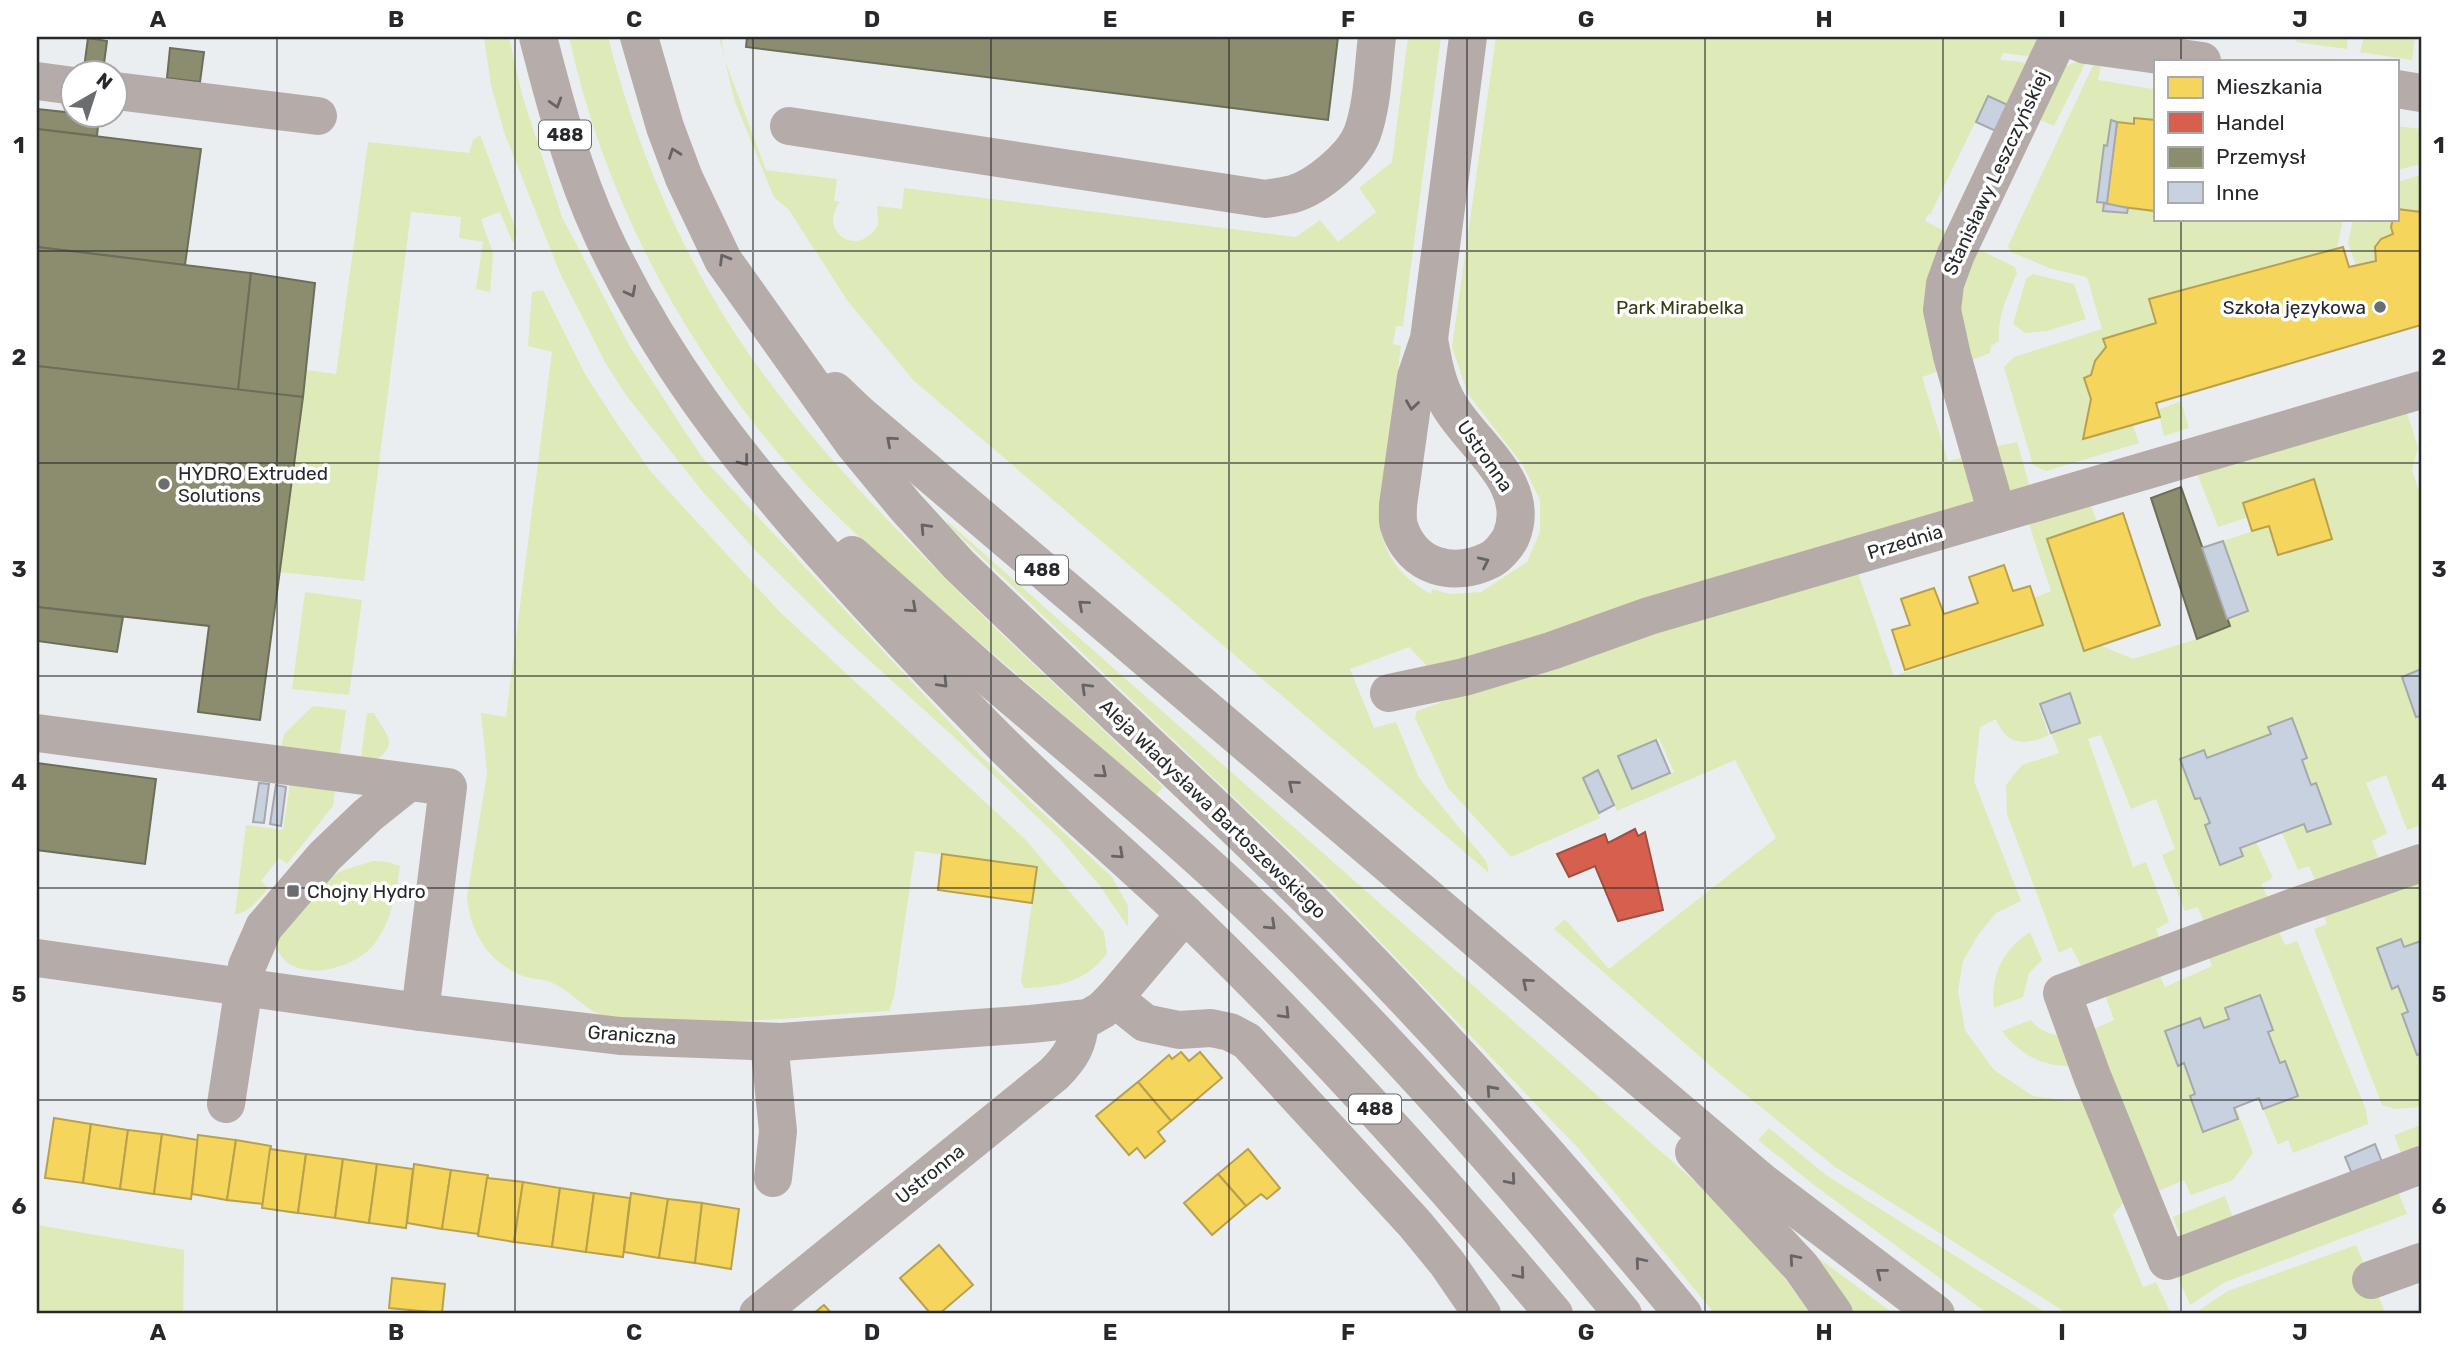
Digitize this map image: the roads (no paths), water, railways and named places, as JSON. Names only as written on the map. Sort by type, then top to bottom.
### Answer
[{"type":"main road","name":"488","points":[[538,37],[574,163],[600,231],[631,292],[664,352],[708,415],[780,506],[891,629],[1006,748],[1185,914],[1383,1117],[1554,1314]]},
{"type":"main road","name":"Aleja Władysława Bartoszewskiego","points":[[639,37],[665,127],[684,178],[723,260],[854,444],[958,564],[1305,896],[1395,987],[1511,1112],[1684,1314]]},
{"type":"main road","name":"Aleja Władysława Bartoszewskiego","points":[[751,299],[818,374],[858,413],[1578,1028]]},
{"type":"main road","points":[[780,506],[851,554],[1140,805],[1279,933],[1390,1045],[1460,1122],[1623,1314]]},
{"type":"main road","name":"488","points":[[1578,1028],[1762,1182],[1936,1314]]},
{"type":"main road","points":[[1578,1028],[1801,1267],[1834,1314]]},
{"type":"street","points":[[789,126],[1266,199],[1294,194],[1323,178],[1345,159],[1361,137],[1367,116],[1377,37]]},
{"type":"street","name":"Ustronna","points":[[1429,339],[1434,371],[1448,404],[1506,479],[1517,504],[1516,525],[1508,542],[1494,558],[1474,567],[1452,570],[1428,563],[1409,545],[1399,525],[1398,505],[1416,377],[1429,339],[1468,37]]},
{"type":"street","name":"Stanisławy Leszczyńskiej","points":[[1997,514],[1952,356],[1942,310],[1945,284],[1956,254],[2059,37]]},
{"type":"street","points":[[2066,37],[2086,45],[2195,60]]},
{"type":"street","points":[[37,81],[60,84]]},
{"type":"street","points":[[2398,89],[2421,93]]},
{"type":"street","points":[[130,93],[318,116]]},
{"type":"street","name":"Przednia","points":[[1389,693],[1464,677],[1550,651],[1649,616],[2421,390]]},
{"type":"street","points":[[37,733],[448,787],[420,1012]]},
{"type":"street","points":[[226,1104],[243,987],[254,945],[264,927],[325,856],[368,815],[408,783]]},
{"type":"street","points":[[2421,863],[2062,993],[2092,1076],[2167,1261],[2421,1165]]},
{"type":"street","name":"Graniczna","points":[[37,958],[420,1012],[620,1036],[769,1042],[1080,1020],[1095,1015],[1114,998],[1185,914]]},
{"type":"street","points":[[1114,998],[1144,1023],[1179,1030],[1211,1028],[1230,1032],[1247,1041],[1415,1224],[1447,1263],[1482,1314]]},
{"type":"street","name":"Ustronna","points":[[758,1314],[1054,1074],[1074,1051],[1080,1020]]},
{"type":"street","points":[[769,1042],[778,1131],[773,1178]]},
{"type":"street","points":[[2371,1280],[2421,1262]]},
{"type":"place","name":"Szkoła językowa","points":[[2380,307]]},
{"type":"place","name":"HYDRO Extruded Solutions","points":[[164,484]]},
{"type":"place","name":"Chojny Hydro","points":[[293,891]]},
{"type":"park label","name":"Park Mirabelka","points":[[1680,307]]}]
